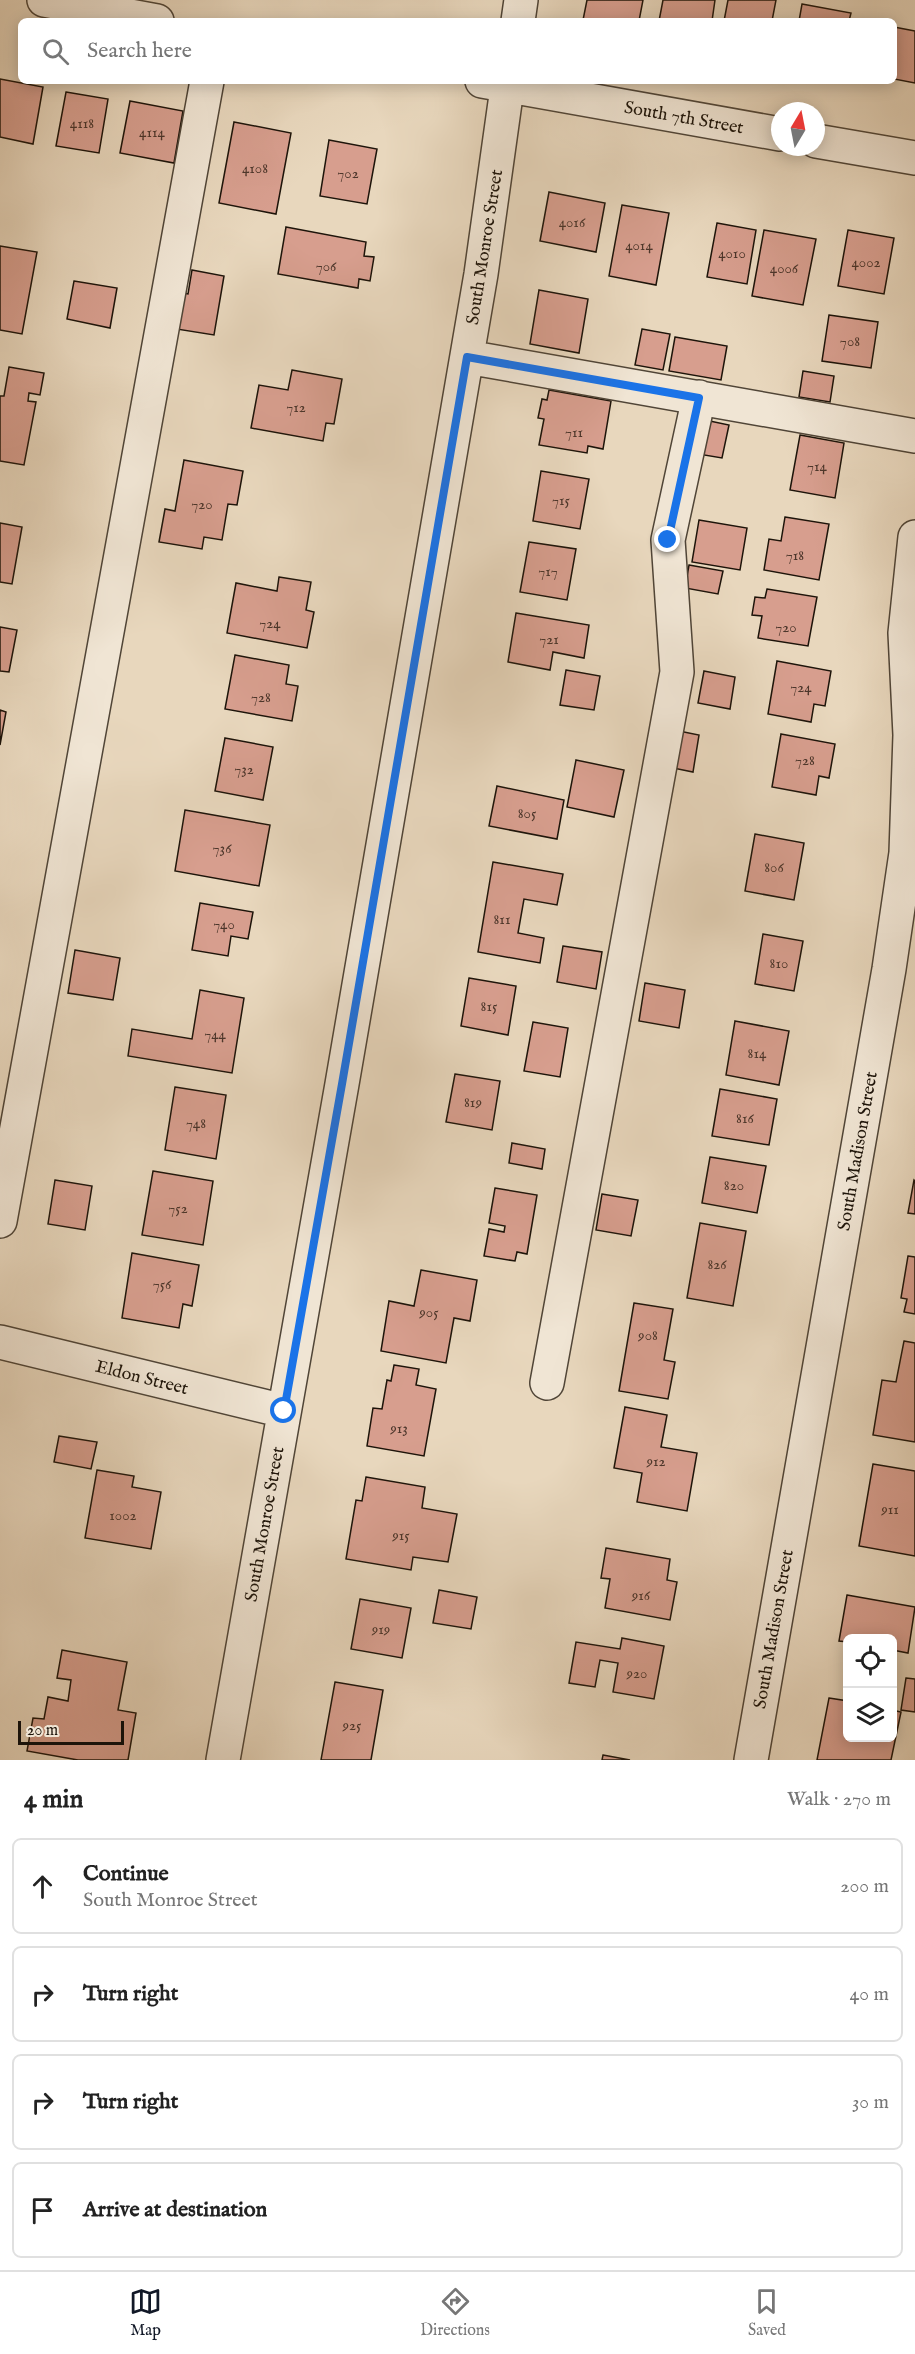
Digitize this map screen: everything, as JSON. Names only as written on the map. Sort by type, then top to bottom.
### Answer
[{"type":"street","points":[[44,0],[141,18]]},
{"type":"street","points":[[518,18],[521,0]]},
{"type":"street","points":[[0,1221],[206,84]]},
{"type":"street","name":"South Monroe Street","points":[[223,1760],[481,274],[499,84]]},
{"type":"street","name":"South 7th Street","points":[[505,84],[771,132]]},
{"type":"street","points":[[825,143],[915,158]]},
{"type":"street","points":[[467,357],[915,436]]},
{"type":"street","points":[[547,1383],[677,672],[668,540],[699,398]]},
{"type":"street","name":"South Madison Street","points":[[750,1760],[886,981],[906,853],[910,735],[905,633],[915,537]]},
{"type":"street","name":"Eldon Street","points":[[0,1342],[284,1411]]},
{"type":"building","points":[[587,0],[643,0],[640,18],[583,18]]},
{"type":"building","points":[[663,0],[715,0],[712,18],[660,18]]},
{"type":"building","points":[[728,0],[776,0],[773,18],[725,18]]},
{"type":"building","points":[[802,4],[851,13],[850,18],[800,18]]},
{"type":"building","points":[[897,28],[915,31],[915,83],[897,80]]},
{"type":"building","points":[[0,79],[43,87],[33,144],[0,137]]},
{"type":"building","points":[[66,92],[108,99],[99,153],[56,146]]},
{"type":"building","points":[[130,101],[183,111],[174,163],[120,153]]},
{"type":"building","points":[[234,122],[291,133],[276,214],[219,203]]},
{"type":"building","points":[[329,140],[377,149],[367,204],[320,196]]},
{"type":"building","points":[[549,192],[605,203],[596,252],[540,241]]},
{"type":"building","points":[[622,205],[669,213],[656,285],[609,276]]},
{"type":"building","points":[[717,223],[756,230],[747,284],[707,277]]},
{"type":"building","points":[[286,227],[366,242],[364,256],[374,257],[370,281],[359,279],[358,288],[278,274]]},
{"type":"building","points":[[764,230],[816,239],[803,305],[752,296]]},
{"type":"building","points":[[848,230],[894,238],[884,294],[838,286]]},
{"type":"building","points":[[0,246],[37,252],[22,334],[0,330]]},
{"type":"building","points":[[192,270],[224,276],[214,335],[170,328],[176,292],[188,294]]},
{"type":"building","points":[[74,281],[117,288],[110,328],[67,319]]},
{"type":"building","points":[[539,290],[588,299],[579,353],[530,344]]},
{"type":"building","points":[[829,315],[878,322],[871,368],[822,361]]},
{"type":"building","points":[[642,329],[670,334],[663,370],[635,365]]},
{"type":"building","points":[[675,337],[727,346],[721,380],[669,371]]},
{"type":"building","points":[[9,367],[44,373],[40,395],[29,393],[28,401],[36,402],[24,465],[0,461],[0,396],[4,396]]},
{"type":"building","points":[[292,370],[342,379],[334,424],[326,423],[323,441],[251,428],[259,385],[288,390]]},
{"type":"building","points":[[803,371],[834,376],[830,402],[799,397]]},
{"type":"building","points":[[549,390],[611,401],[603,449],[588,446],[587,453],[539,445],[544,419],[538,418],[542,399],[547,400]]},
{"type":"building","points":[[705,420],[729,425],[722,458],[698,454]]},
{"type":"building","points":[[800,435],[844,443],[835,498],[790,490]]},
{"type":"building","points":[[184,460],[243,471],[237,505],[228,504],[222,540],[204,537],[202,549],[159,542],[165,509],[175,511]]},
{"type":"building","points":[[541,471],[589,479],[580,529],[533,521]]},
{"type":"building","points":[[785,517],[829,524],[819,580],[764,570],[769,539],[781,541]]},
{"type":"building","points":[[699,520],[747,528],[740,570],[692,562]]},
{"type":"building","points":[[0,523],[22,527],[12,584],[0,582]]},
{"type":"building","points":[[529,542],[576,549],[567,600],[520,592]]},
{"type":"building","points":[[689,565],[723,571],[718,594],[685,588]]},
{"type":"building","points":[[279,577],[311,582],[306,610],[314,612],[307,648],[227,633],[236,583],[277,591]]},
{"type":"building","points":[[767,589],[817,597],[808,646],[758,638],[762,616],[752,615],[755,597],[765,598]]},
{"type":"building","points":[[516,613],[589,625],[584,658],[553,652],[550,670],[508,662]]},
{"type":"building","points":[[0,627],[17,630],[9,672],[0,671]]},
{"type":"building","points":[[235,655],[289,665],[286,684],[298,686],[292,721],[225,709]]},
{"type":"building","points":[[777,661],[831,671],[825,706],[814,704],[811,722],[768,714]]},
{"type":"building","points":[[566,670],[600,676],[594,710],[560,705]]},
{"type":"building","points":[[704,671],[735,677],[730,709],[698,703]]},
{"type":"building","points":[[0,710],[6,712],[0,745]]},
{"type":"building","points":[[679,731],[699,735],[693,772],[673,768]]},
{"type":"building","points":[[781,734],[835,744],[829,778],[819,776],[816,795],[772,787]]},
{"type":"building","points":[[225,738],[273,747],[263,800],[215,791]]},
{"type":"building","points":[[576,760],[624,770],[614,817],[567,807]]},
{"type":"building","points":[[497,786],[564,800],[557,839],[489,826]]},
{"type":"building","points":[[185,810],[270,825],[259,886],[175,871]]},
{"type":"building","points":[[755,834],[804,843],[794,900],[745,891]]},
{"type":"building","points":[[493,862],[563,874],[557,905],[524,899],[518,933],[544,938],[540,963],[478,952]]},
{"type":"building","points":[[200,903],[253,912],[248,939],[231,936],[228,956],[192,950]]},
{"type":"building","points":[[763,934],[803,941],[794,991],[755,984]]},
{"type":"building","points":[[563,946],[602,952],[596,989],[557,982]]},
{"type":"building","points":[[75,950],[120,958],[113,1000],[68,993]]},
{"type":"building","points":[[469,978],[516,986],[508,1035],[461,1026]]},
{"type":"building","points":[[645,983],[685,990],[679,1028],[639,1021]]},
{"type":"building","points":[[200,990],[244,998],[232,1073],[128,1056],[132,1029],[192,1039]]},
{"type":"building","points":[[735,1021],[789,1031],[779,1085],[726,1075]]},
{"type":"building","points":[[533,1022],[568,1028],[560,1077],[524,1071]]},
{"type":"building","points":[[455,1074],[500,1081],[492,1130],[446,1122]]},
{"type":"building","points":[[175,1087],[226,1095],[216,1159],[165,1150]]},
{"type":"building","points":[[720,1089],[777,1099],[769,1145],[712,1136]]},
{"type":"building","points":[[512,1143],[545,1149],[542,1169],[509,1163]]},
{"type":"building","points":[[710,1157],[766,1166],[757,1213],[702,1203]]},
{"type":"building","points":[[153,1171],[213,1181],[203,1245],[142,1235]]},
{"type":"building","points":[[55,1180],[92,1186],[85,1230],[48,1224]]},
{"type":"building","points":[[915,1181],[915,1214],[908,1213]]},
{"type":"building","points":[[495,1188],[537,1195],[527,1254],[517,1252],[515,1261],[484,1256],[489,1229],[504,1232],[505,1226],[489,1223]]},
{"type":"building","points":[[602,1194],[638,1200],[631,1236],[596,1230]]},
{"type":"building","points":[[700,1223],[746,1231],[733,1306],[687,1298]]},
{"type":"building","points":[[132,1253],[199,1265],[192,1306],[183,1304],[179,1328],[122,1318]]},
{"type":"building","points":[[908,1256],[915,1257],[915,1314],[904,1312],[907,1299],[901,1298]]},
{"type":"building","points":[[421,1270],[477,1280],[470,1321],[454,1318],[446,1363],[381,1351],[389,1301],[414,1306]]},
{"type":"building","points":[[634,1303],[673,1309],[664,1360],[675,1362],[668,1399],[619,1391]]},
{"type":"building","points":[[904,1341],[915,1343],[915,1442],[873,1435],[882,1380],[896,1382]]},
{"type":"building","points":[[394,1365],[419,1369],[416,1385],[436,1389],[424,1456],[367,1446],[373,1408],[382,1409],[387,1380],[391,1381]]},
{"type":"building","points":[[625,1407],[667,1415],[661,1447],[697,1453],[687,1511],[637,1502],[642,1473],[614,1468]]},
{"type":"building","points":[[59,1436],[97,1442],[91,1469],[54,1462]]},
{"type":"building","points":[[873,1464],[915,1471],[915,1556],[859,1546]]},
{"type":"building","points":[[97,1470],[134,1476],[132,1487],[161,1492],[151,1549],[85,1538]]},
{"type":"building","points":[[366,1477],[425,1487],[422,1508],[457,1514],[448,1562],[413,1557],[411,1570],[346,1559],[356,1500],[362,1501]]},
{"type":"building","points":[[606,1548],[670,1559],[667,1580],[677,1582],[670,1620],[605,1608],[610,1579],[601,1578]]},
{"type":"building","points":[[439,1590],[477,1597],[471,1629],[433,1623]]},
{"type":"building","points":[[847,1595],[915,1607],[908,1653],[897,1651],[897,1634],[843,1634],[843,1641],[839,1641]]},
{"type":"building","points":[[360,1599],[411,1608],[402,1658],[351,1649]]},
{"type":"building","points":[[622,1638],[664,1646],[654,1699],[613,1692],[618,1663],[600,1660],[595,1687],[569,1683],[576,1642],[620,1649]]},
{"type":"building","points":[[62,1650],[127,1662],[118,1710],[136,1713],[128,1760],[78,1760],[27,1751],[33,1718],[44,1719],[48,1697],[68,1701],[71,1680],[57,1678]]},
{"type":"building","points":[[906,1678],[915,1679],[915,1712],[901,1710]]},
{"type":"building","points":[[335,1682],[383,1690],[371,1760],[321,1760]]},
{"type":"building","points":[[829,1698],[843,1700],[843,1742],[895,1742],[891,1760],[817,1760]]},
{"type":"building","points":[[897,1711],[901,1712],[897,1731]]},
{"type":"building","points":[[603,1755],[630,1760],[602,1760]]},
{"type":"route","points":[[284,1411],[467,357],[699,398],[668,540]]}]
